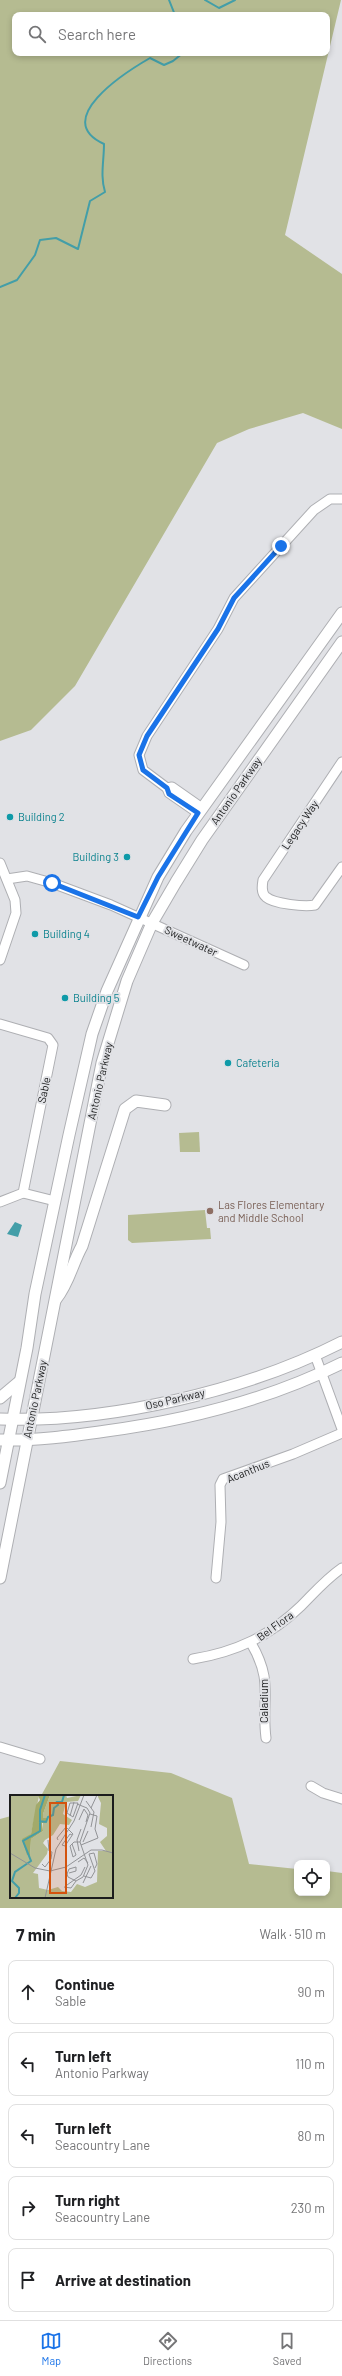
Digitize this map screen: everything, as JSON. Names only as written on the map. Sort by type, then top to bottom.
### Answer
[{"type":"main road","name":"Antonio Parkway","points":[[0,1483],[4,1440],[13,1419],[55,1201],[92,1034],[107,991],[138,917],[158,877],[200,810],[342,613]]},
{"type":"main road","name":"Antonio Parkway","points":[[0,1578],[26,1440],[32,1418],[102,1063],[128,981],[152,923],[202,840],[342,642]]},
{"type":"main road","points":[[55,1301],[66,1287],[74,1261],[82,1246],[125,1109],[136,1101],[165,1105]]},
{"type":"main road","name":"Oso Parkway","points":[[0,1419],[32,1418],[110,1411],[185,1398],[230,1386],[315,1355],[342,1342]]},
{"type":"main road","name":"Oso Parkway","points":[[4,1440],[26,1440],[76,1436],[180,1419],[251,1400],[322,1373],[342,1363]]},
{"type":"main road","points":[[0,1398],[19,1382]]},
{"type":"street","points":[[200,810],[172,787],[167,788],[143,770],[139,755],[147,736],[218,629],[234,598],[314,510],[330,499],[342,499]]},
{"type":"street","name":"Legacy Way","points":[[342,762],[263,880],[262,890],[265,897],[272,901],[308,907],[315,905],[342,867]]},
{"type":"street","points":[[0,863],[15,900],[16,913],[0,960]]},
{"type":"street","points":[[7,879],[27,876],[46,881],[138,917]]},
{"type":"street","name":"Sweetwater","points":[[138,917],[244,965]]},
{"type":"street","name":"Sable","points":[[0,1024],[48,1038],[53,1045],[23,1193]]},
{"type":"street","points":[[0,1202],[23,1193],[55,1201]]},
{"type":"street","points":[[315,1355],[342,1429]]},
{"type":"street","name":"Acanthus","points":[[216,1578],[217,1551],[221,1522],[220,1485],[223,1479],[293,1454],[342,1433]]},
{"type":"street","name":"Bel Flora","points":[[193,1658],[214,1656],[251,1643],[283,1622],[319,1585],[342,1568]]},
{"type":"street","name":"Caladium","points":[[251,1643],[261,1663],[266,1679],[263,1719],[266,1738]]},
{"type":"street","points":[[0,1747],[40,1760]]},
{"type":"street","points":[[310,1786],[323,1793],[342,1799]]},
{"type":"green space","points":[[0,0],[341,0],[330,46],[330,12],[12,12],[12,56],[328,56],[285,235],[342,274],[342,429],[303,413],[249,429],[217,443],[75,686],[31,730],[0,741]]},
{"type":"green space","points":[[199,1132],[200,1152],[180,1152],[179,1133]]},
{"type":"green space","points":[[205,1210],[207,1228],[210,1228],[211,1239],[132,1243],[128,1240],[128,1215]]},
{"type":"green space","points":[[60,1761],[171,1773],[232,1798],[249,1864],[294,1869],[294,1896],[330,1896],[330,1871],[342,1873],[342,1908],[0,1908],[0,1819],[10,1816],[10,1898],[113,1898],[113,1795],[42,1795]]},
{"type":"water","points":[[15,1222],[22,1225],[18,1237],[7,1234]]},
{"type":"waterway","points":[[169,0],[174,12]]},
{"type":"waterway","points":[[205,0],[219,8],[235,0]]},
{"type":"waterway","points":[[0,287],[17,280],[35,255],[40,240],[56,238],[78,249],[90,201],[105,192],[102,174],[104,144],[90,134],[85,123],[88,110],[97,98],[124,74],[150,58],[164,65],[179,56]]},
{"type":"place","name":"Building 2","points":[[10,817]]},
{"type":"place","name":"Building 3","points":[[127,857]]},
{"type":"place","name":"Building 4","points":[[35,934]]},
{"type":"place","name":"Building 5","points":[[65,998]]},
{"type":"place","name":"Cafeteria","points":[[228,1063]]},
{"type":"place","name":"Las Flores Elementary and Middle School","points":[[210,1211]]},
{"type":"route","points":[[52,883],[111,905],[138,917],[158,877],[198,813],[169,794],[167,788],[143,770],[139,755],[147,736],[218,629],[234,598],[281,546]]}]
